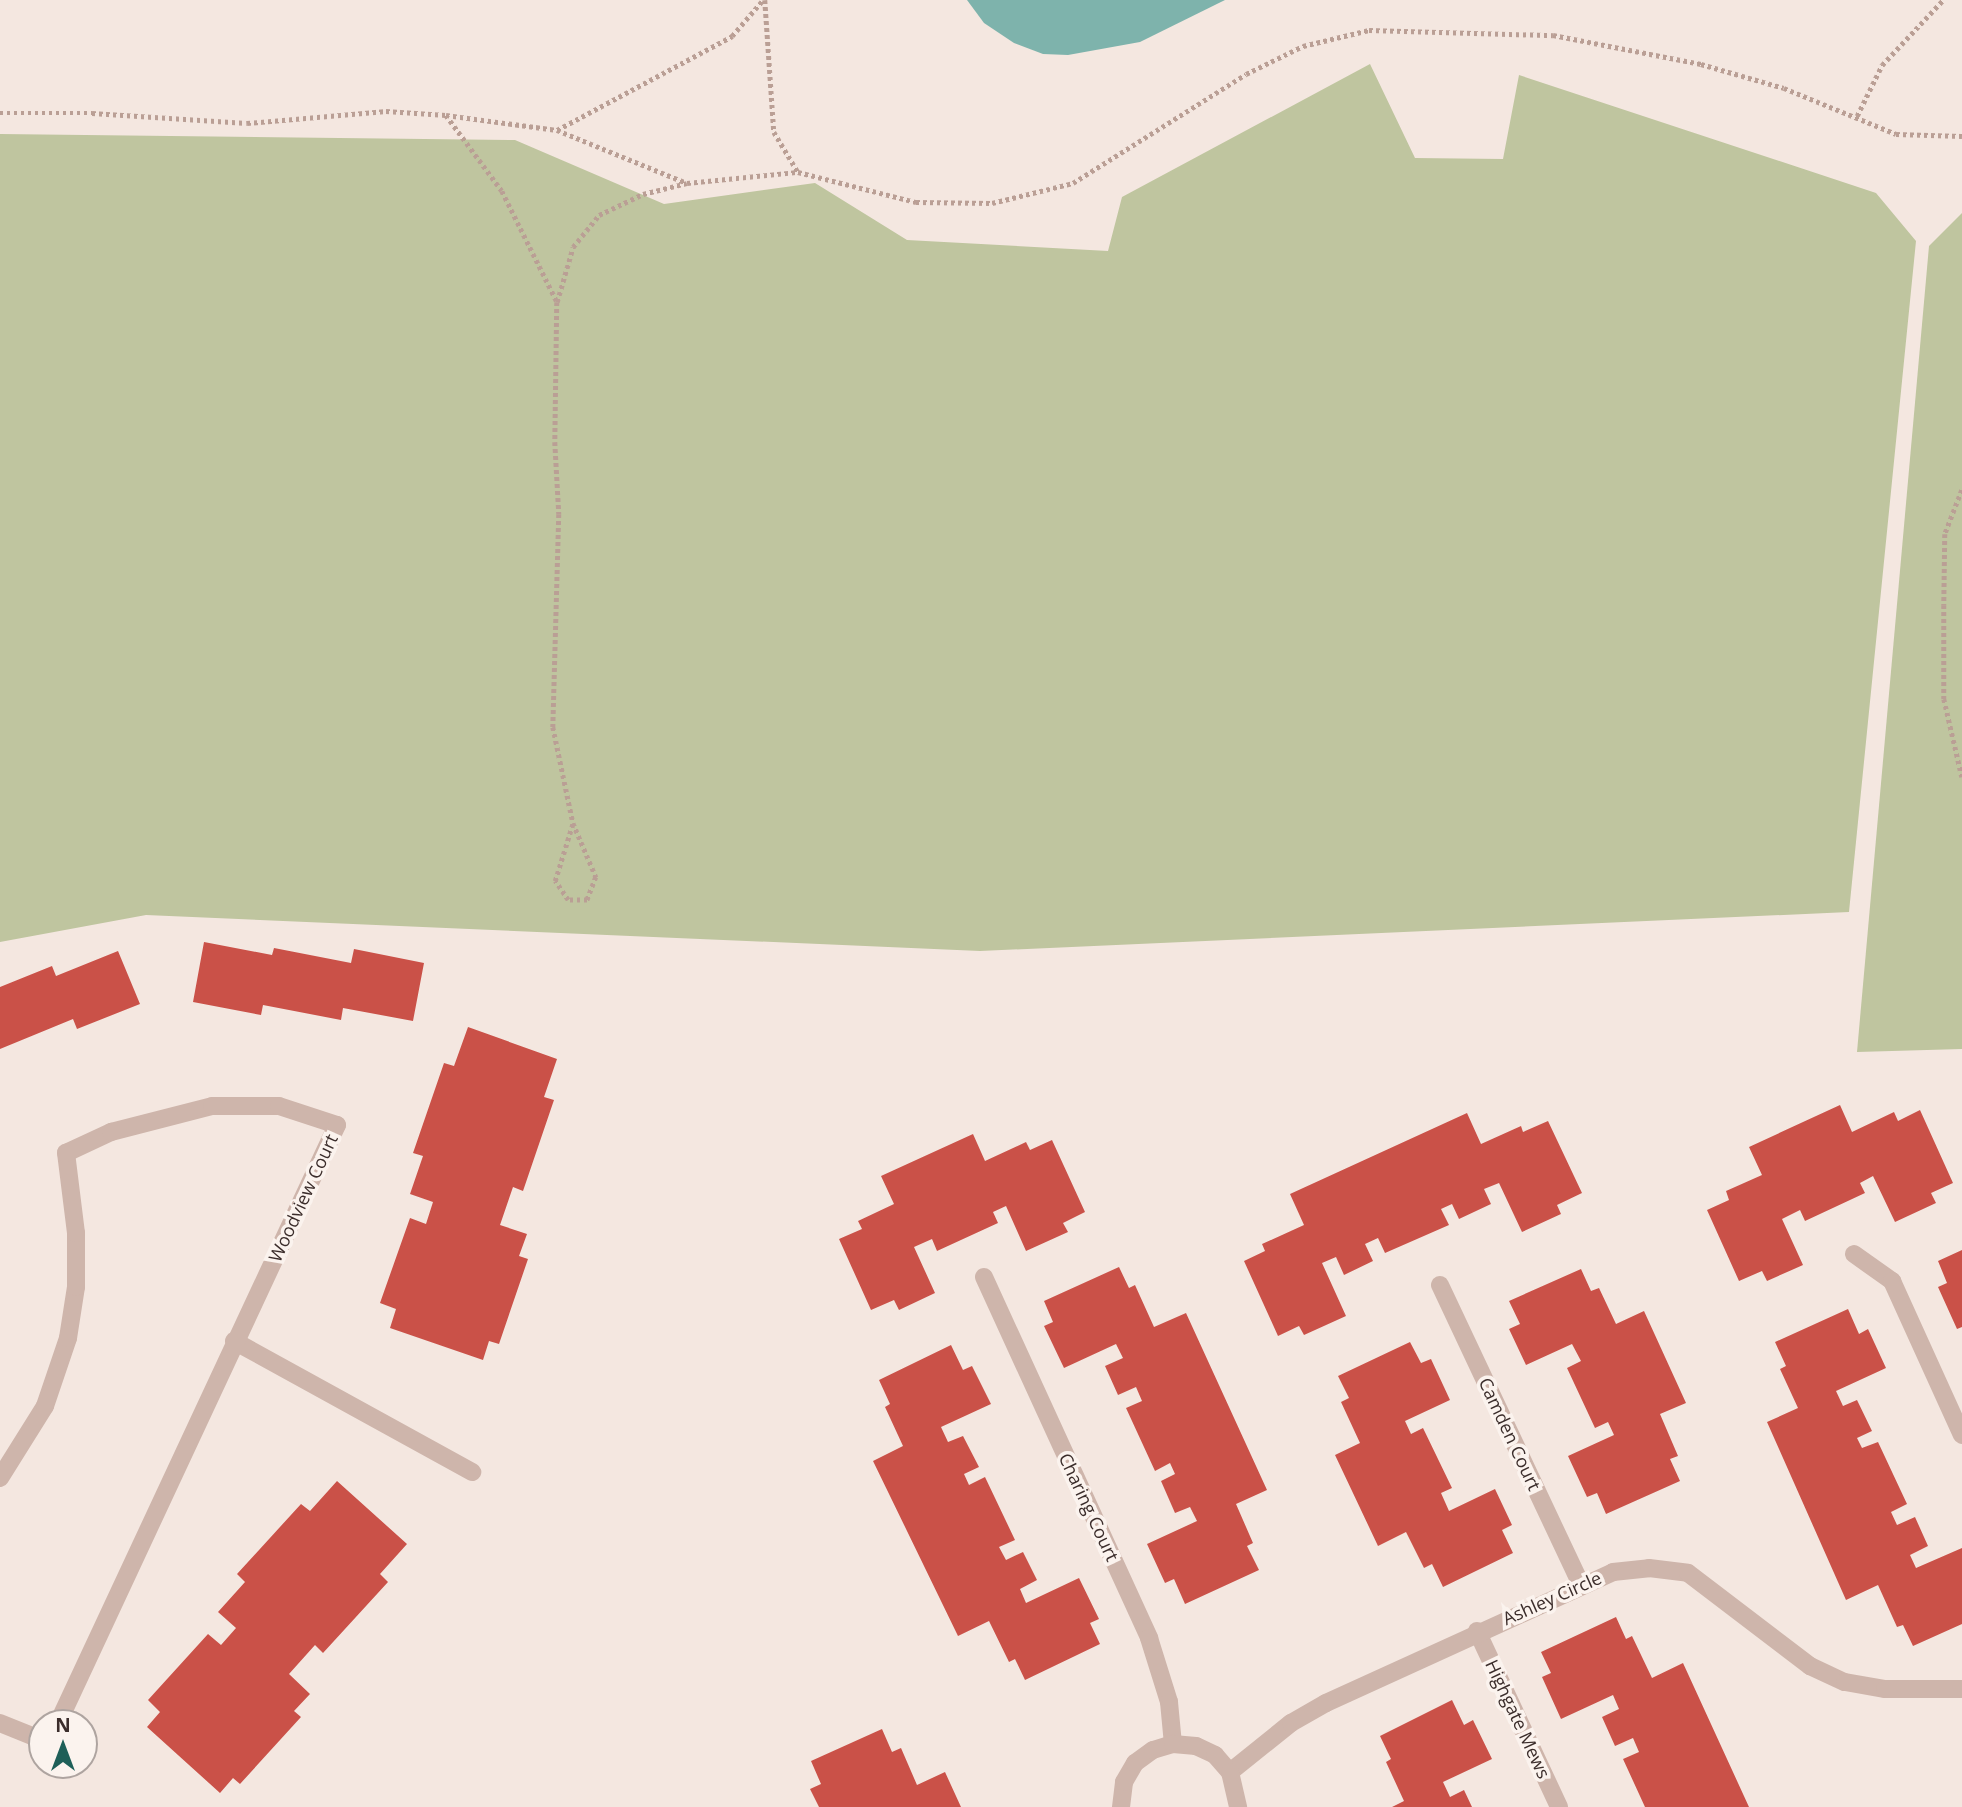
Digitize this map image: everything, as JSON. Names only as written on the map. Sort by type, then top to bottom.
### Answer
[{"type":"street","name":"Woodview Court","points":[[0,1478],[45,1406],[68,1338],[76,1287],[76,1233],[66,1153],[111,1132],[212,1106],[279,1106],[337,1125],[64,1709]]},
{"type":"street","points":[[1854,1254],[1892,1281],[1962,1435]]},
{"type":"street","name":"Charing Court","points":[[984,1277],[1149,1638],[1169,1702],[1173,1744]]},
{"type":"street","name":"Camden Court","points":[[1440,1284],[1580,1583]]},
{"type":"street","points":[[234,1341],[472,1472]]},
{"type":"street","name":"Ashley Circle","points":[[1230,1772],[1315,1709],[1580,1583],[1613,1572],[1649,1567],[1688,1573],[1810,1666],[1845,1682],[1885,1689],[1962,1689]]},
{"type":"street","name":"Highgate Mews","points":[[1477,1632],[1559,1807]]},
{"type":"street","points":[[0,1723],[28,1734]]},
{"type":"street","points":[[1121,1807],[1124,1782],[1135,1763],[1153,1750],[1173,1744],[1196,1746],[1215,1755],[1230,1772],[1238,1807]]},
{"type":"path","points":[[557,130],[732,36],[764,0]]},
{"type":"path","points":[[764,0],[774,132],[798,172]]},
{"type":"path","points":[[1857,116],[1882,65],[1942,0]]},
{"type":"path","points":[[573,823],[555,881],[568,900],[587,900],[596,877],[573,823],[553,727],[559,514],[555,442],[557,302],[573,247],[600,215],[643,194],[687,183],[798,172],[916,202],[992,203],[1073,183],[1246,75],[1303,46],[1369,30],[1553,35],[1701,64],[1857,116],[1896,134],[1962,136]]},
{"type":"path","points":[[0,113],[92,113],[247,123],[386,111],[446,115],[557,130],[687,183]]},
{"type":"path","points":[[446,115],[502,191],[557,302]]},
{"type":"path","points":[[1962,490],[1945,534],[1944,699],[1962,777]]},
{"type":"green space","points":[[1370,64],[1415,158],[1503,159],[1519,75],[1876,193],[1916,241],[1849,912],[980,951],[146,915],[0,942],[0,134],[515,140],[664,204],[815,183],[907,240],[1108,251],[1122,197]]},
{"type":"green space","points":[[1962,213],[1962,1049],[1857,1052],[1929,246]]},
{"type":"water","points":[[967,0],[1225,0],[1140,42],[1068,55],[1043,54],[1014,43],[984,23]]},
{"type":"building","points":[[204,942],[272,955],[274,948],[351,963],[354,949],[424,963],[413,1021],[343,1008],[341,1020],[263,1005],[261,1015],[193,1002]]},
{"type":"building","points":[[118,951],[140,1004],[77,1029],[73,1019],[0,1049],[0,987],[52,966],[56,976]]},
{"type":"building","points":[[468,1027],[557,1059],[544,1097],[554,1100],[523,1191],[513,1187],[500,1225],[527,1234],[519,1256],[528,1259],[499,1344],[489,1341],[483,1360],[390,1328],[396,1309],[380,1303],[410,1218],[426,1224],[433,1202],[410,1194],[423,1156],[413,1153],[444,1063],[454,1066]]},
{"type":"building","points":[[1840,1105],[1852,1132],[1894,1112],[1898,1121],[1920,1110],[1953,1183],[1931,1193],[1936,1203],[1895,1222],[1873,1176],[1860,1183],[1865,1193],[1805,1221],[1800,1210],[1782,1219],[1803,1265],[1767,1281],[1762,1271],[1739,1281],[1707,1210],[1729,1200],[1726,1191],[1762,1175],[1749,1147]]},
{"type":"building","points":[[1467,1113],[1481,1144],[1521,1126],[1523,1132],[1548,1121],[1582,1193],[1557,1205],[1561,1214],[1522,1232],[1499,1183],[1484,1189],[1491,1204],[1459,1219],[1452,1204],[1441,1209],[1449,1225],[1385,1253],[1378,1238],[1365,1244],[1373,1261],[1344,1275],[1336,1257],[1322,1263],[1346,1316],[1304,1335],[1299,1326],[1278,1336],[1244,1261],[1265,1251],[1262,1244],[1304,1225],[1290,1194]]},
{"type":"building","points":[[973,1134],[985,1161],[1026,1142],[1030,1150],[1052,1140],[1085,1212],[1063,1223],[1068,1232],[1026,1251],[1006,1206],[993,1212],[998,1223],[937,1251],[932,1239],[914,1247],[935,1293],[899,1310],[894,1300],[871,1310],[839,1239],[862,1229],[858,1221],[894,1204],[881,1176]]},
{"type":"building","points":[[1962,1250],[1962,1327],[1957,1329],[1938,1287],[1947,1283],[1938,1261]]},
{"type":"building","points":[[1119,1267],[1129,1288],[1135,1285],[1154,1327],[1186,1313],[1267,1490],[1236,1504],[1253,1543],[1247,1546],[1259,1570],[1185,1604],[1174,1579],[1165,1583],[1147,1544],[1197,1521],[1190,1507],[1175,1513],[1161,1481],[1175,1474],[1170,1463],[1155,1471],[1126,1408],[1142,1401],[1136,1387],[1118,1395],[1105,1366],[1123,1358],[1116,1344],[1064,1368],[1044,1326],[1053,1322],[1044,1301]]},
{"type":"building","points":[[1581,1269],[1591,1291],[1599,1288],[1616,1324],[1644,1311],[1686,1403],[1660,1414],[1678,1456],[1670,1459],[1680,1481],[1606,1514],[1597,1493],[1587,1497],[1568,1456],[1614,1435],[1608,1422],[1595,1428],[1567,1368],[1581,1361],[1572,1344],[1526,1365],[1509,1329],[1520,1324],[1509,1301]]},
{"type":"building","points":[[1848,1309],[1859,1334],[1868,1329],[1886,1368],[1836,1391],[1843,1406],[1857,1400],[1872,1431],[1857,1438],[1862,1448],[1878,1442],[1907,1504],[1891,1512],[1897,1525],[1915,1517],[1928,1546],[1910,1555],[1916,1568],[1962,1548],[1962,1624],[1913,1646],[1903,1625],[1897,1627],[1878,1585],[1846,1600],[1767,1422],[1798,1408],[1780,1369],[1786,1366],[1775,1342]]},
{"type":"building","points":[[1410,1342],[1421,1363],[1431,1359],[1450,1400],[1405,1421],[1411,1434],[1423,1428],[1452,1488],[1441,1493],[1449,1511],[1495,1489],[1512,1525],[1502,1530],[1513,1553],[1443,1587],[1432,1564],[1424,1568],[1406,1532],[1378,1546],[1335,1455],[1360,1443],[1341,1402],[1349,1398],[1338,1376]]},
{"type":"building","points":[[951,1345],[963,1370],[972,1366],[991,1404],[941,1427],[948,1442],[963,1436],[979,1467],[964,1474],[969,1485],[985,1477],[1015,1540],[999,1547],[1006,1560],[1023,1552],[1037,1580],[1020,1589],[1026,1603],[1079,1578],[1099,1619],[1090,1623],[1100,1644],[1025,1680],[1015,1659],[1009,1662],[989,1621],[958,1636],[873,1461],[903,1446],[885,1407],[890,1404],[879,1380]]},
{"type":"building","points":[[337,1481],[407,1544],[380,1574],[388,1582],[323,1653],[315,1645],[289,1674],[310,1694],[294,1711],[301,1717],[240,1784],[233,1778],[220,1793],[147,1727],[160,1712],[148,1700],[208,1634],[221,1645],[236,1628],[218,1612],[245,1582],[237,1574],[301,1504],[310,1511]]},
{"type":"building","points":[[1616,1617],[1626,1639],[1632,1636],[1652,1678],[1683,1663],[1749,1807],[1645,1807],[1623,1759],[1639,1752],[1633,1738],[1615,1746],[1602,1717],[1619,1709],[1613,1695],[1561,1719],[1542,1677],[1551,1673],[1541,1652]]},
{"type":"building","points":[[1452,1700],[1464,1725],[1473,1720],[1492,1759],[1443,1782],[1450,1797],[1464,1790],[1472,1807],[1392,1807],[1404,1801],[1386,1762],[1391,1759],[1380,1736]]},
{"type":"building","points":[[882,1729],[892,1752],[901,1748],[917,1785],[945,1772],[961,1807],[819,1807],[810,1789],[821,1784],[811,1761]]}]
